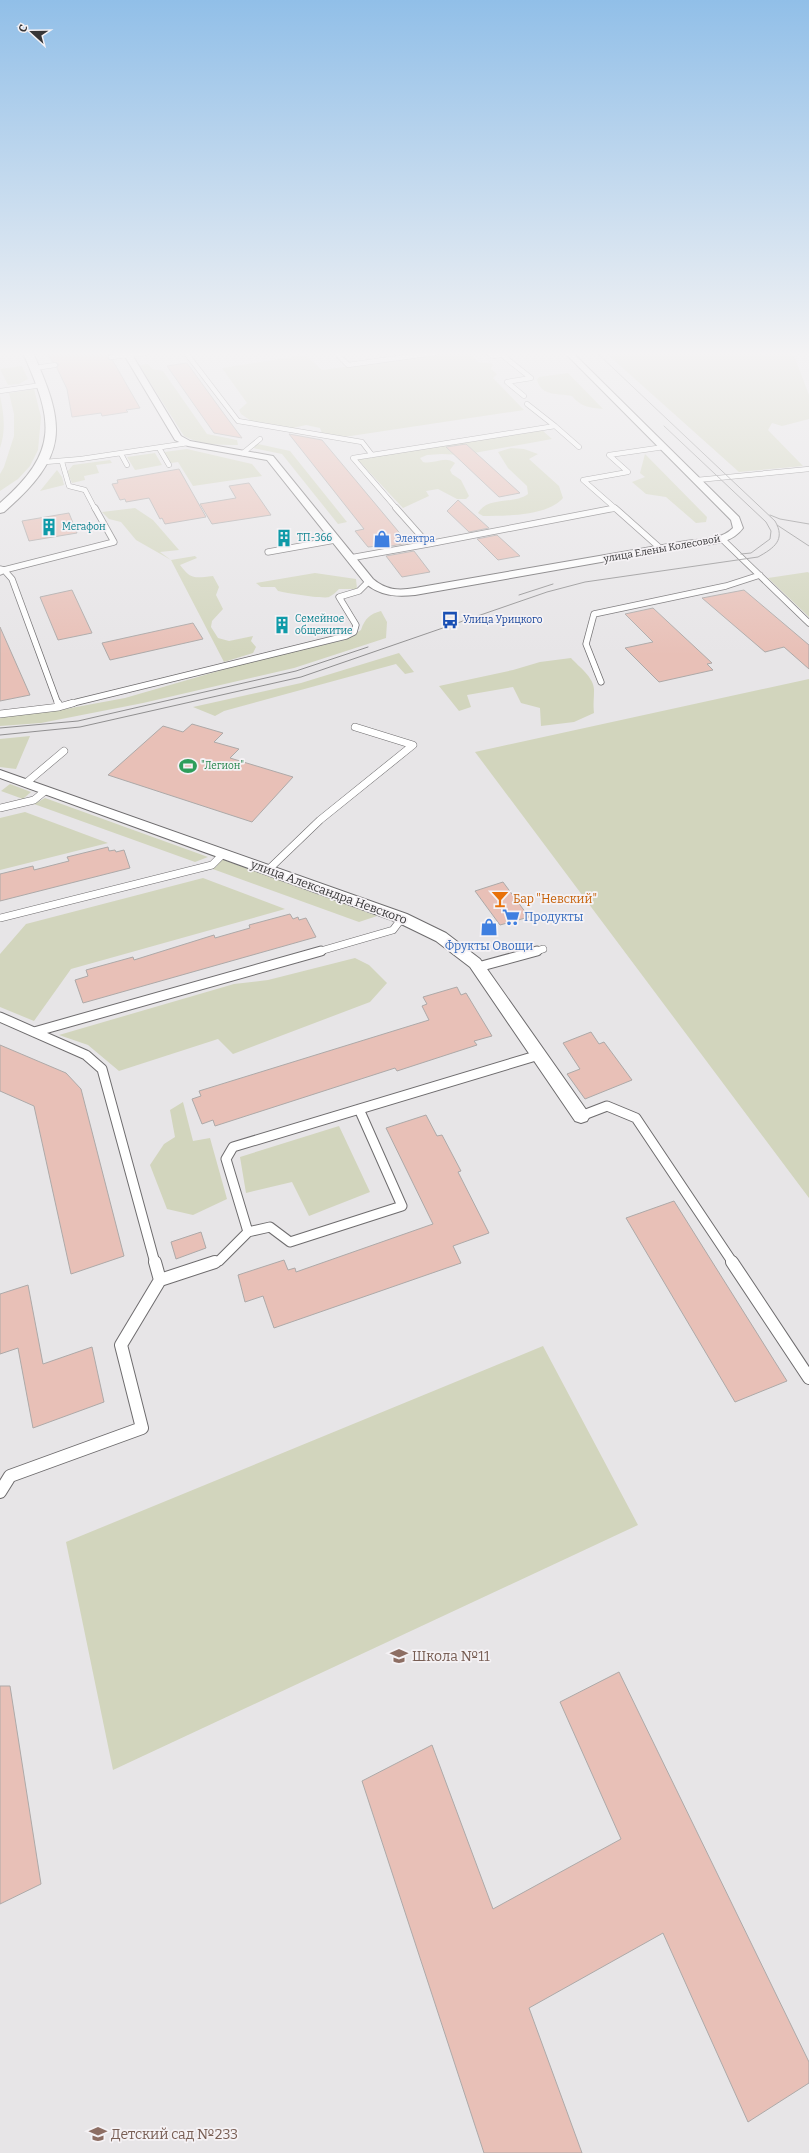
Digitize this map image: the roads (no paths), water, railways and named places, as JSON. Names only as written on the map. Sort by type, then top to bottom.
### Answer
[{"type":"street","points":[[5,506],[29,483],[46,462],[48,453]]},
{"type":"street","points":[[246,453],[270,458],[369,581]]},
{"type":"street","name":"улица Елены Колесовой","points":[[369,581],[383,592],[404,593],[660,548],[722,539],[734,534],[738,528],[736,519],[670,453]]},
{"type":"street","name":"улица Александра Невского","points":[[0,774],[402,918],[422,927],[458,948],[478,967],[581,1116]]},
{"type":"lane","points":[[46,462],[62,462],[124,453]]},
{"type":"lane","points":[[162,453],[169,465]]},
{"type":"lane","points":[[382,453],[353,458],[428,544]]},
{"type":"lane","points":[[619,453],[609,455],[628,472],[582,480],[660,548]]},
{"type":"lane","points":[[121,454],[127,465]]},
{"type":"lane","points":[[1,570],[114,542],[85,490],[69,486],[62,462]]},
{"type":"lane","points":[[697,480],[809,469]]},
{"type":"lane","points":[[350,558],[615,508]]},
{"type":"lane","points":[[722,539],[809,623]]},
{"type":"lane","points":[[268,552],[335,540]]},
{"type":"lane","points":[[1,570],[12,579],[59,707]]},
{"type":"lane","points":[[601,682],[586,644],[594,614],[726,586],[760,575]]},
{"type":"lane","points":[[0,714],[29,712],[59,707],[346,636],[354,632],[356,625],[339,597],[359,590],[369,581]]},
{"type":"lane","points":[[268,870],[288,849],[356,788],[413,745],[355,727]]},
{"type":"lane","points":[[26,783],[64,751]]},
{"type":"lane","points":[[0,808],[34,800],[45,791]]},
{"type":"lane","points":[[0,918],[212,864],[223,854]]},
{"type":"lane","points":[[34,1032],[393,930],[402,918]]},
{"type":"lane","points":[[478,967],[543,949]]},
{"type":"lane","points":[[0,1017],[86,1055],[102,1069],[160,1280]]},
{"type":"lane","points":[[248,1232],[226,1159],[233,1147],[539,1055]]},
{"type":"lane","points":[[581,1116],[606,1106],[636,1118],[809,1378]]},
{"type":"lane","points":[[0,1492],[10,1476],[142,1428],[121,1345],[160,1280],[219,1261],[248,1232],[270,1227],[290,1242],[402,1206],[359,1109]]},
{"type":"tram line","points":[[693,453],[766,522],[771,531],[770,539],[751,553],[741,554]]},
{"type":"tram line","points":[[0,735],[80,727],[301,677],[547,592],[585,582],[758,557],[777,543],[779,533],[775,521],[703,453]]},
{"type":"tram line","points":[[770,515],[780,519],[809,524]]},
{"type":"tram line","points":[[777,525],[809,546]]},
{"type":"tram line","points":[[519,595],[553,584]]},
{"type":"tram line","points":[[0,728],[78,721],[296,671],[368,647]]},
{"type":"place","name":"Мегафон","points":[[49,527]]},
{"type":"place","name":"ТП-366","points":[[284,538]]},
{"type":"place","name":"Электра","points":[[382,539]]},
{"type":"place","name":"Улица Урицкого","points":[[450,620]]},
{"type":"place","name":"Семейное общежитие","points":[[282,625]]},
{"type":"place","name":"\"Легион\"","points":[[188,766]]},
{"type":"place","name":"Бар \"Невский\"","points":[[500,899]]},
{"type":"place","name":"Продукты","points":[[511,917]]},
{"type":"place","name":"Фрукты Овощи","points":[[489,927]]},
{"type":"place","name":"Школа №11","points":[[399,1656]]},
{"type":"place","name":"Детский сад №233","points":[[98,2134]]}]
